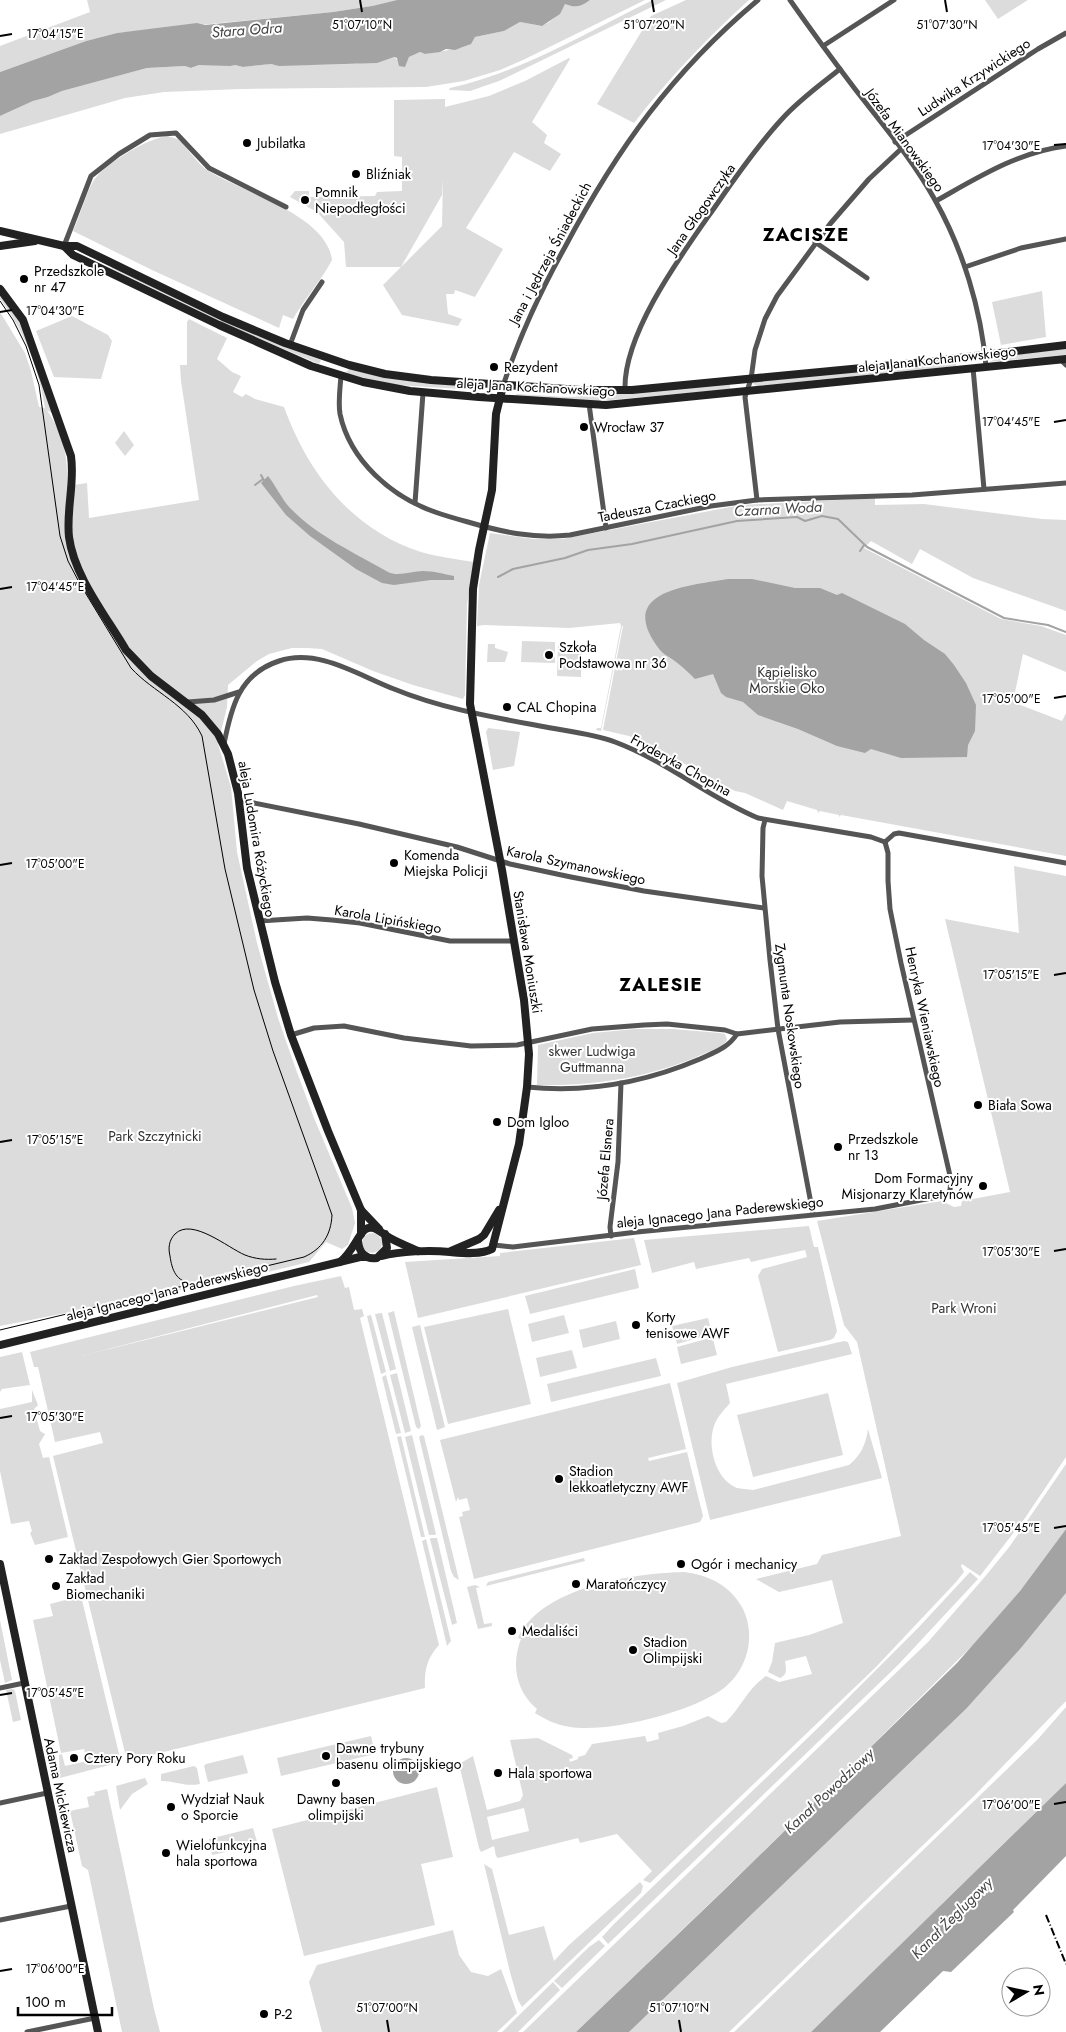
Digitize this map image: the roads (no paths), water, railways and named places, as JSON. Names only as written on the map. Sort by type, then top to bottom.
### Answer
[{"type":"street","name":"Jana i Jędrzeja Śniadeckich","points":[[470,711],[473,590],[492,490],[496,417],[499,398],[518,343],[538,298],[579,221],[620,152],[662,95],[685,69],[758,0]]},
{"type":"street","name":"Józefa Mianowskiego","points":[[790,0],[902,150],[936,201],[965,267],[977,310],[986,366]]},
{"type":"street","points":[[823,46],[894,0]]},
{"type":"street","name":"Ludwika Krzywickiego","points":[[896,142],[1038,49],[1066,33]]},
{"type":"street","name":"Jana Głogowczyka","points":[[625,390],[629,366],[638,334],[667,279],[696,234],[773,130],[801,101],[840,69]]},
{"type":"street","points":[[64,246],[91,176],[125,150],[154,134],[176,132],[209,168],[286,207]]},
{"type":"street","points":[[936,201],[989,171],[1020,157],[1066,146]]},
{"type":"street","points":[[757,500],[744,399],[745,391],[751,379],[758,340],[770,308],[815,242],[864,184],[902,150]]},
{"type":"street","name":"aleja Jana Kochanowskiego","points":[[0,231],[64,246],[77,246],[223,317],[290,345],[344,364],[405,377],[503,386],[625,390],[751,379],[1066,345]]},
{"type":"street","points":[[0,238],[18,236]]},
{"type":"street","points":[[965,267],[1021,248],[1066,239]]},
{"type":"street","name":"aleja Jana Kochanowskiego","points":[[0,246],[39,240]]},
{"type":"street","points":[[815,242],[867,278]]},
{"type":"street","name":"aleja Jana Kochanowskiego","points":[[64,246],[74,254],[219,325],[311,366],[384,387],[423,392],[589,404],[621,404],[986,366],[1064,361]]},
{"type":"street","points":[[290,345],[303,310],[322,282]]},
{"type":"street","name":"aleja Ludomira Różyckiego","points":[[0,289],[23,320],[71,456],[69,535],[77,566],[134,661],[151,676],[188,702],[209,722],[224,744],[235,773],[246,858],[259,921],[291,1035],[361,1210],[385,1234]]},
{"type":"street","name":"aleja Jana Kochanowskiego","points":[[1054,347],[1066,339]]},
{"type":"street","points":[[341,376],[344,364]]},
{"type":"street","points":[[972,368],[984,489]]},
{"type":"street","name":"Tadeusza Czackiego","points":[[341,376],[340,412],[345,430],[354,448],[383,482],[400,495],[434,512],[485,527],[527,536],[570,535],[711,506],[757,500],[912,495],[1066,483]]},
{"type":"street","points":[[415,503],[423,392]]},
{"type":"street","points":[[589,404],[606,528]]},
{"type":"street","name":"Fryderyka Chopina","points":[[224,744],[231,712],[239,692],[256,674],[269,665],[289,658],[316,658],[329,661],[396,690],[470,711],[540,726],[590,734],[613,741],[660,763],[741,811],[765,820],[854,834],[885,842]]},
{"type":"street","name":"Fryderyka Chopina","points":[[188,702],[214,700],[239,692]]},
{"type":"street","name":"Stanisława Moniuszki","points":[[470,711],[500,861],[524,1000],[529,1043],[527,1087],[519,1144],[494,1243]]},
{"type":"street","name":"Karola Szymanowskiego","points":[[239,800],[359,824],[457,847],[500,861],[562,876],[764,908]]},
{"type":"street","name":"Zygmunta Noskowskiego","points":[[765,820],[763,828],[762,876],[778,1029],[812,1214]]},
{"type":"street","points":[[885,842],[899,833],[1066,863]]},
{"type":"street","name":"Henryka Wieniawskiego","points":[[885,842],[888,853],[890,909],[913,1020],[951,1180],[950,1190],[947,1194]]},
{"type":"street","name":"Karola Lipińskiego","points":[[259,921],[307,918],[360,923],[450,941],[513,940]]},
{"type":"street","points":[[291,1035],[314,1028],[344,1026],[443,1044],[471,1046],[529,1043],[592,1028],[659,1024],[725,1030],[737,1034],[840,1022],[913,1020]]},
{"type":"street","points":[[527,1087],[549,1089],[621,1083],[654,1075],[687,1064],[728,1046],[737,1034]]},
{"type":"street","name":"Józefa Elsnera","points":[[610,1236],[618,1162],[621,1083]]},
{"type":"street","name":"aleja Ignacego Jana Paderewskiego","points":[[494,1243],[513,1247],[812,1214],[874,1209],[947,1194]]},
{"type":"street","name":"Stanisława Moniuszki","points":[[481,1237],[505,1197]]},
{"type":"street","name":"aleja Ludomira Różyckiego","points":[[359,1238],[361,1210]]},
{"type":"street","points":[[340,1262],[369,1228],[418,1251]]},
{"type":"street","points":[[381,1256],[387,1248],[385,1234]]},
{"type":"street","points":[[359,1238],[360,1251],[366,1257],[373,1259],[381,1256],[418,1251],[457,1253],[489,1251],[494,1243],[490,1235],[481,1237],[450,1252]]},
{"type":"street","points":[[481,1237],[479,1246],[482,1251]]},
{"type":"street","name":"aleja Ignacego Jana Paderewskiego","points":[[0,1345],[366,1257]]},
{"type":"street","name":"Adama Mickiewicza","points":[[0,1566],[98,2032]]},
{"type":"street","points":[[0,1688],[24,1683]]},
{"type":"street","points":[[0,1803],[48,1793]]},
{"type":"street","points":[[0,1920],[71,1906]]},
{"type":"street","points":[[27,2032],[95,2018]]},
{"type":"water","name":"Stara Odra","points":[[397,0],[590,0],[578,6],[565,4],[560,14],[542,26],[520,22],[504,31],[475,37],[471,44],[455,50],[446,49],[440,52],[425,54],[420,52],[409,57],[405,67],[399,66],[397,58],[394,57],[377,63],[279,66],[271,64],[243,67],[235,65],[199,65],[191,68],[185,66],[147,68],[62,91],[33,101],[0,116],[0,72],[86,41],[117,33],[197,23],[205,25],[333,12]]},
{"type":"water","points":[[268,476],[290,508],[324,536],[350,551],[388,572],[401,574],[419,571],[431,572],[454,576],[454,580],[431,580],[394,585],[382,583],[356,569],[310,536],[286,515],[261,483]]},
{"type":"water","points":[[728,579],[752,579],[795,588],[820,588],[837,595],[842,593],[905,624],[945,654],[966,683],[976,705],[975,731],[968,745],[967,757],[901,758],[871,749],[865,753],[837,746],[798,729],[758,715],[743,702],[726,697],[721,693],[713,674],[695,679],[660,650],[648,630],[645,615],[650,603],[661,595],[676,589]]},
{"type":"water","name":"Kanał Powodziowy","points":[[1066,1529],[1066,1593],[1021,1648],[966,1709],[629,2032],[576,2032],[957,1663],[1020,1591]]},
{"type":"water","points":[[406,1758],[415,1762],[419,1771],[415,1780],[406,1784],[397,1780],[393,1771],[397,1762]]},
{"type":"water","name":"Kanał Żeglugowy","points":[[1066,1783],[1066,1856],[1013,1910],[1014,1912],[951,1972],[943,1971],[880,2032],[811,2032]]},
{"type":"waterway","name":"Czarna Woda","points":[[261,475],[265,482]]},
{"type":"waterway","points":[[255,485],[263,479]]},
{"type":"waterway","name":"Czarna Woda","points":[[498,577],[513,569],[565,558],[588,550],[632,544],[737,521],[797,517],[805,521],[822,516],[838,519],[867,547],[1004,618],[1048,625],[1066,632]]},
{"type":"waterway","points":[[860,551],[864,545]]},
{"type":"tram line","points":[[0,301],[13,320],[26,346],[39,385],[60,536],[68,561],[131,668],[188,715],[202,736],[225,869],[254,990],[273,1051],[332,1215],[330,1229],[321,1245],[304,1257],[0,1330]]},
{"type":"tram line","points":[[192,1283],[179,1278],[171,1261],[170,1241],[175,1234],[182,1230],[200,1231],[249,1256],[260,1259],[276,1259]]},
{"type":"railway","points":[[1046,1915],[1066,1964]]},
{"type":"place","name":"Jubilatka","points":[[247,143]]},
{"type":"place","name":"Bliźniak","points":[[356,174]]},
{"type":"place","name":"Pomnik Niepodłegłości","points":[[305,200]]},
{"type":"place","name":"Przedszkole nr 47","points":[[24,279]]},
{"type":"place","name":"Rezydent","points":[[494,367]]},
{"type":"place","name":"Wrocław 37","points":[[584,427]]},
{"type":"place","name":"Szkoła Podstawowa nr 36","points":[[549,655]]},
{"type":"place","name":"CAL Chopina","points":[[507,707]]},
{"type":"place","name":"Komenda Miejska Policji","points":[[394,863]]},
{"type":"place","name":"Biała Sowa","points":[[978,1105]]},
{"type":"place","name":"Dom Igloo","points":[[497,1122]]},
{"type":"place","name":"Przedszkole nr 13","points":[[838,1147]]},
{"type":"place","name":"Dom Formacyjny Misjonarzy Klaretynów","points":[[983,1186]]},
{"type":"place","name":"Korty tenisowe AWF","points":[[636,1325]]},
{"type":"place","name":"Stadion lekkoatletyczny AWF","points":[[559,1479]]},
{"type":"place","name":"Zakład Zespołowych Gier Sportowych","points":[[49,1559]]},
{"type":"place","name":"Ogór i mechanicy","points":[[681,1564]]},
{"type":"place","name":"Maratończycy","points":[[576,1584]]},
{"type":"place","name":"Zakład Biomechaniki","points":[[56,1586]]},
{"type":"place","name":"Medaliści","points":[[512,1631]]},
{"type":"place","name":"Stadion Olimpijski","points":[[633,1650]]},
{"type":"place","name":"Dawne trybuny basenu olimpijskiego","points":[[326,1756]]},
{"type":"place","name":"Cztery Pory Roku","points":[[74,1758]]},
{"type":"place","name":"Hala sportowa","points":[[498,1773]]},
{"type":"place","name":"Dawny basen olimpijski","points":[[336,1783]]},
{"type":"place","name":"Wydział Nauk o Sporcie","points":[[171,1807]]},
{"type":"place","name":"Wielofunkcyjna hala sportowa","points":[[166,1853]]},
{"type":"place","name":"P-2","points":[[264,2014]]},
{"type":"district","name":"ZACISZE","points":[[806,234]]},
{"type":"district","name":"ZALESIE","points":[[661,984]]},
{"type":"park label","name":"Kąpielisko Morskie Oko","points":[[787,680]]},
{"type":"park label","name":"skwer Ludwiga Guttmanna","points":[[592,1060]]},
{"type":"park label","name":"Park Szczytnicki","points":[[155,1136]]},
{"type":"park label","name":"Park Wroni","points":[[964,1308]]}]
